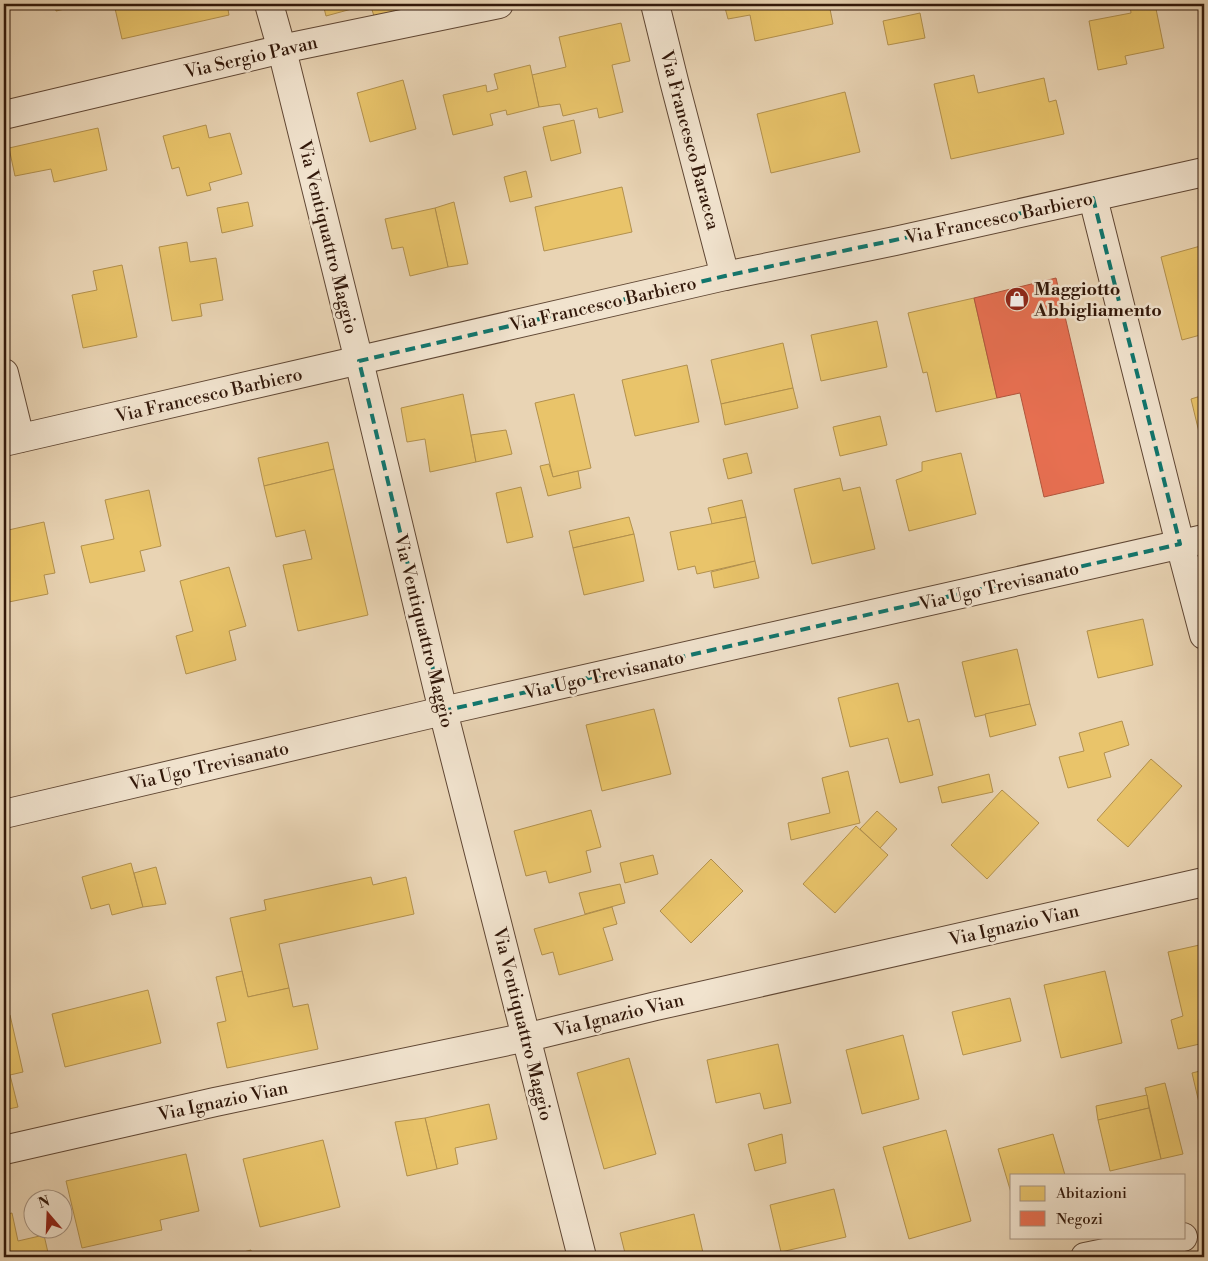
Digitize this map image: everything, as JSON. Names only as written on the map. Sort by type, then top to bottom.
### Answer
[{"type":"street","name":"Via Ventiquattro Maggio","points":[[269,4],[359,361],[443,711],[582,1257]]},
{"type":"street","name":"Via Sergio Pavan","points":[[4,115],[282,50],[499,4]]},
{"type":"street","name":"Via Francesco Baracca","points":[[655,4],[725,276]]},
{"type":"street","name":"Via Francesco Barbiero","points":[[12,440],[725,276],[895,241],[1204,172]]},
{"type":"street","points":[[1093,198],[1192,542],[1204,635]]},
{"type":"street","points":[[4,372],[12,440]]},
{"type":"street","name":"Via Ugo Trevisanato","points":[[4,814],[443,711],[1192,542]]},
{"type":"street","name":"Via Ignazio Vian","points":[[4,1150],[215,1102],[527,1037],[1204,882]]},
{"type":"street","points":[[1186,1236],[1204,1233]]},
{"type":"street","points":[[1085,1257],[1178,1238]]},
{"type":"highlighted area","points":[[1093,198],[1180,544],[443,711],[359,361],[725,276]]},
{"type":"building: Abitazioni","points":[[54,4],[86,4],[56,11]]},
{"type":"building: Abitazioni","points":[[114,4],[227,4],[229,15],[122,39]]},
{"type":"building: Abitazioni","points":[[323,4],[370,4],[326,16]]},
{"type":"building: Abitazioni","points":[[370,4],[392,4],[395,14],[375,19]]},
{"type":"building: Abitazioni","points":[[724,4],[829,4],[833,24],[755,41],[750,15],[728,19]]},
{"type":"building: Abitazioni","points":[[1130,4],[1155,4],[1164,48],[1125,56],[1127,64],[1098,70],[1089,21],[1131,13]]},
{"type":"building: Abitazioni","points":[[920,13],[925,38],[888,45],[883,21]]},
{"type":"building: Abitazioni","points":[[621,23],[630,61],[612,65],[623,112],[599,118],[597,108],[563,116],[560,104],[539,107],[532,75],[566,67],[559,37]]},
{"type":"building: Abitazioni","points":[[530,65],[539,107],[507,115],[506,110],[490,114],[493,125],[453,135],[443,95],[486,85],[487,92],[498,89],[494,74]]},
{"type":"building: Abitazioni","points":[[974,75],[978,93],[1044,78],[1049,102],[1056,100],[1064,134],[951,159],[934,84]]},
{"type":"building: Abitazioni","points":[[403,80],[416,129],[370,142],[357,93]]},
{"type":"building: Abitazioni","points":[[845,92],[860,152],[771,173],[757,114]]},
{"type":"building: Abitazioni","points":[[574,120],[581,153],[551,161],[543,127]]},
{"type":"building: Abitazioni","points":[[206,125],[209,138],[230,133],[242,174],[209,183],[211,190],[187,196],[179,167],[172,169],[163,136]]},
{"type":"building: Abitazioni","points":[[98,128],[107,170],[54,182],[51,169],[15,176],[9,148]]},
{"type":"building: Abitazioni","points":[[526,171],[532,197],[510,202],[504,177]]},
{"type":"building: Abitazioni","points":[[622,187],[632,232],[544,251],[535,207]]},
{"type":"building: Abitazioni","points":[[248,202],[253,226],[222,233],[217,208]]},
{"type":"building: Abitazioni","points":[[454,202],[468,264],[448,267],[435,208]]},
{"type":"building: Abitazioni","points":[[435,208],[448,267],[410,276],[403,247],[392,249],[385,219]]},
{"type":"building: Abitazioni","points":[[187,242],[190,262],[216,258],[223,300],[200,304],[202,316],[172,321],[159,247]]},
{"type":"building: Abitazioni","points":[[1204,245],[1204,334],[1182,340],[1161,257]]},
{"type":"building: Abitazioni","points":[[122,265],[137,337],[83,348],[72,295],[97,290],[93,271]]},
{"type":"building: Abitazioni","points":[[974,298],[997,398],[936,412],[927,372],[923,373],[908,313]]},
{"type":"building: Abitazioni","points":[[877,321],[887,367],[821,381],[811,335]]},
{"type":"building: Abitazioni","points":[[783,343],[793,388],[721,404],[711,360]]},
{"type":"building: Abitazioni","points":[[687,365],[699,422],[635,436],[622,380]]},
{"type":"building: Abitazioni","points":[[793,388],[798,408],[725,425],[721,404]]},
{"type":"building: Abitazioni","points":[[463,394],[476,462],[430,472],[425,439],[407,442],[401,408]]},
{"type":"building: Abitazioni","points":[[574,394],[591,468],[553,477],[535,403]]},
{"type":"building: Abitazioni","points":[[1204,395],[1204,453],[1191,399]]},
{"type":"building: Abitazioni","points":[[880,416],[887,445],[840,456],[833,427]]},
{"type":"building: Abitazioni","points":[[506,430],[512,454],[476,462],[471,435]]},
{"type":"building: Abitazioni","points":[[328,442],[334,469],[264,486],[258,458]]},
{"type":"building: Abitazioni","points":[[747,453],[752,473],[728,479],[723,459]]},
{"type":"building: Abitazioni","points":[[961,453],[976,514],[909,531],[896,480],[922,471],[922,462]]},
{"type":"building: Abitazioni","points":[[549,464],[553,477],[578,471],[581,488],[548,496],[540,466]]},
{"type":"building: Abitazioni","points":[[334,469],[368,615],[298,631],[283,565],[312,559],[305,530],[276,537],[264,486]]},
{"type":"building: Abitazioni","points":[[840,478],[843,491],[860,487],[875,549],[812,564],[794,489]]},
{"type":"building: Abitazioni","points":[[521,487],[533,537],[507,543],[496,493]]},
{"type":"building: Abitazioni","points":[[149,490],[161,546],[140,551],[145,571],[90,583],[81,546],[114,539],[105,500]]},
{"type":"building: Abitazioni","points":[[742,500],[746,517],[712,524],[708,508]]},
{"type":"building: Abitazioni","points":[[629,517],[634,534],[573,548],[569,531]]},
{"type":"building: Abitazioni","points":[[746,517],[755,561],[697,574],[695,566],[678,570],[670,532]]},
{"type":"building: Abitazioni","points":[[44,522],[55,573],[44,575],[48,594],[4,603],[4,531]]},
{"type":"building: Abitazioni","points":[[634,534],[644,581],[584,595],[573,548]]},
{"type":"building: Abitazioni","points":[[755,561],[759,578],[714,588],[711,572]]},
{"type":"building: Abitazioni","points":[[229,567],[246,626],[229,631],[236,660],[186,674],[176,636],[193,631],[180,581]]},
{"type":"building: Abitazioni","points":[[1143,619],[1153,665],[1098,678],[1087,631]]},
{"type":"building: Abitazioni","points":[[1017,649],[1030,704],[975,717],[962,662]]},
{"type":"building: Abitazioni","points":[[898,683],[908,722],[919,719],[933,775],[900,783],[888,738],[850,747],[838,698]]},
{"type":"building: Abitazioni","points":[[1030,704],[1036,725],[990,737],[985,714]]},
{"type":"building: Abitazioni","points":[[654,709],[671,774],[602,791],[586,725]]},
{"type":"building: Abitazioni","points":[[1122,721],[1129,745],[1104,753],[1111,777],[1068,788],[1059,757],[1084,751],[1079,733]]},
{"type":"building: Abitazioni","points":[[1151,759],[1182,786],[1128,847],[1097,820]]},
{"type":"building: Abitazioni","points":[[848,771],[860,823],[791,840],[788,823],[830,813],[822,778]]},
{"type":"building: Abitazioni","points":[[989,774],[993,792],[942,803],[938,787]]},
{"type":"building: Abitazioni","points":[[1002,790],[1039,823],[987,879],[951,845]]},
{"type":"building: Abitazioni","points":[[591,810],[601,847],[586,851],[591,872],[549,883],[546,871],[526,876],[514,831]]},
{"type":"building: Abitazioni","points":[[877,811],[897,829],[880,848],[860,829]]},
{"type":"building: Abitazioni","points":[[856,826],[888,855],[835,913],[803,884]]},
{"type":"building: Abitazioni","points":[[653,855],[658,874],[625,883],[620,863]]},
{"type":"building: Abitazioni","points":[[711,859],[743,891],[691,943],[660,911]]},
{"type":"building: Abitazioni","points":[[131,863],[143,907],[112,915],[109,904],[91,909],[82,877]]},
{"type":"building: Abitazioni","points":[[156,867],[166,904],[143,907],[134,873]]},
{"type":"building: Abitazioni","points":[[371,877],[373,885],[406,877],[414,914],[279,944],[289,988],[248,997],[230,918],[266,910],[264,900]]},
{"type":"building: Abitazioni","points":[[620,884],[625,903],[585,914],[579,893]]},
{"type":"building: Abitazioni","points":[[612,907],[617,924],[603,928],[613,960],[559,975],[553,952],[542,955],[534,929]]},
{"type":"building: Abitazioni","points":[[1204,944],[1204,1043],[1178,1049],[1171,1020],[1183,1016],[1168,952]]},
{"type":"building: Abitazioni","points":[[242,971],[248,997],[289,988],[293,1007],[308,1004],[318,1049],[227,1068],[217,1023],[226,1021],[216,977]]},
{"type":"building: Abitazioni","points":[[1105,971],[1122,1043],[1061,1058],[1044,985]]},
{"type":"building: Abitazioni","points":[[148,990],[161,1043],[65,1067],[52,1014]]},
{"type":"building: Abitazioni","points":[[1010,998],[1021,1041],[963,1055],[952,1012]]},
{"type":"building: Abitazioni","points":[[10,1015],[23,1072],[10,1075],[18,1107],[4,1110],[4,1016]]},
{"type":"building: Abitazioni","points":[[903,1035],[919,1099],[862,1114],[846,1050]]},
{"type":"building: Abitazioni","points":[[778,1044],[791,1103],[764,1109],[760,1093],[716,1103],[707,1060]]},
{"type":"building: Abitazioni","points":[[629,1058],[656,1154],[604,1169],[577,1073]]},
{"type":"building: Abitazioni","points":[[1204,1070],[1204,1124],[1192,1073]]},
{"type":"building: Abitazioni","points":[[1165,1083],[1183,1154],[1161,1159],[1145,1088]]},
{"type":"building: Abitazioni","points":[[1147,1095],[1149,1108],[1098,1120],[1096,1106]]},
{"type":"building: Abitazioni","points":[[489,1104],[497,1139],[455,1148],[458,1164],[437,1169],[425,1118]]},
{"type":"building: Abitazioni","points":[[1149,1108],[1161,1159],[1110,1171],[1098,1120]]},
{"type":"building: Abitazioni","points":[[425,1118],[437,1169],[407,1176],[395,1122]]},
{"type":"building: Abitazioni","points":[[946,1130],[971,1221],[909,1239],[883,1147]]},
{"type":"building: Abitazioni","points":[[782,1134],[786,1163],[755,1171],[748,1144]]},
{"type":"building: Abitazioni","points":[[1053,1134],[1065,1174],[1010,1174],[1010,1189],[998,1149]]},
{"type":"building: Abitazioni","points":[[323,1140],[340,1207],[260,1227],[243,1159]]},
{"type":"building: Abitazioni","points":[[186,1154],[199,1211],[160,1220],[162,1230],[82,1248],[72,1206],[72,1188],[68,1188],[66,1181]]},
{"type":"building: Abitazioni","points":[[834,1189],[846,1237],[781,1252],[770,1205]]},
{"type":"building: Abitazioni","points":[[12,1213],[18,1241],[31,1238],[45,1238],[49,1257],[4,1257],[4,1215]]},
{"type":"building: Abitazioni","points":[[694,1214],[704,1257],[626,1257],[620,1233]]},
{"type":"building: Abitazioni","points":[[251,1250],[252,1257],[229,1257],[229,1256]]},
{"type":"building: Negozi","points":[[1056,278],[1104,483],[1044,497],[1020,393],[997,398],[974,298]]},
{"type":"place","name":"Maggiotto Abbigliamento","points":[[1017,299]]}]
